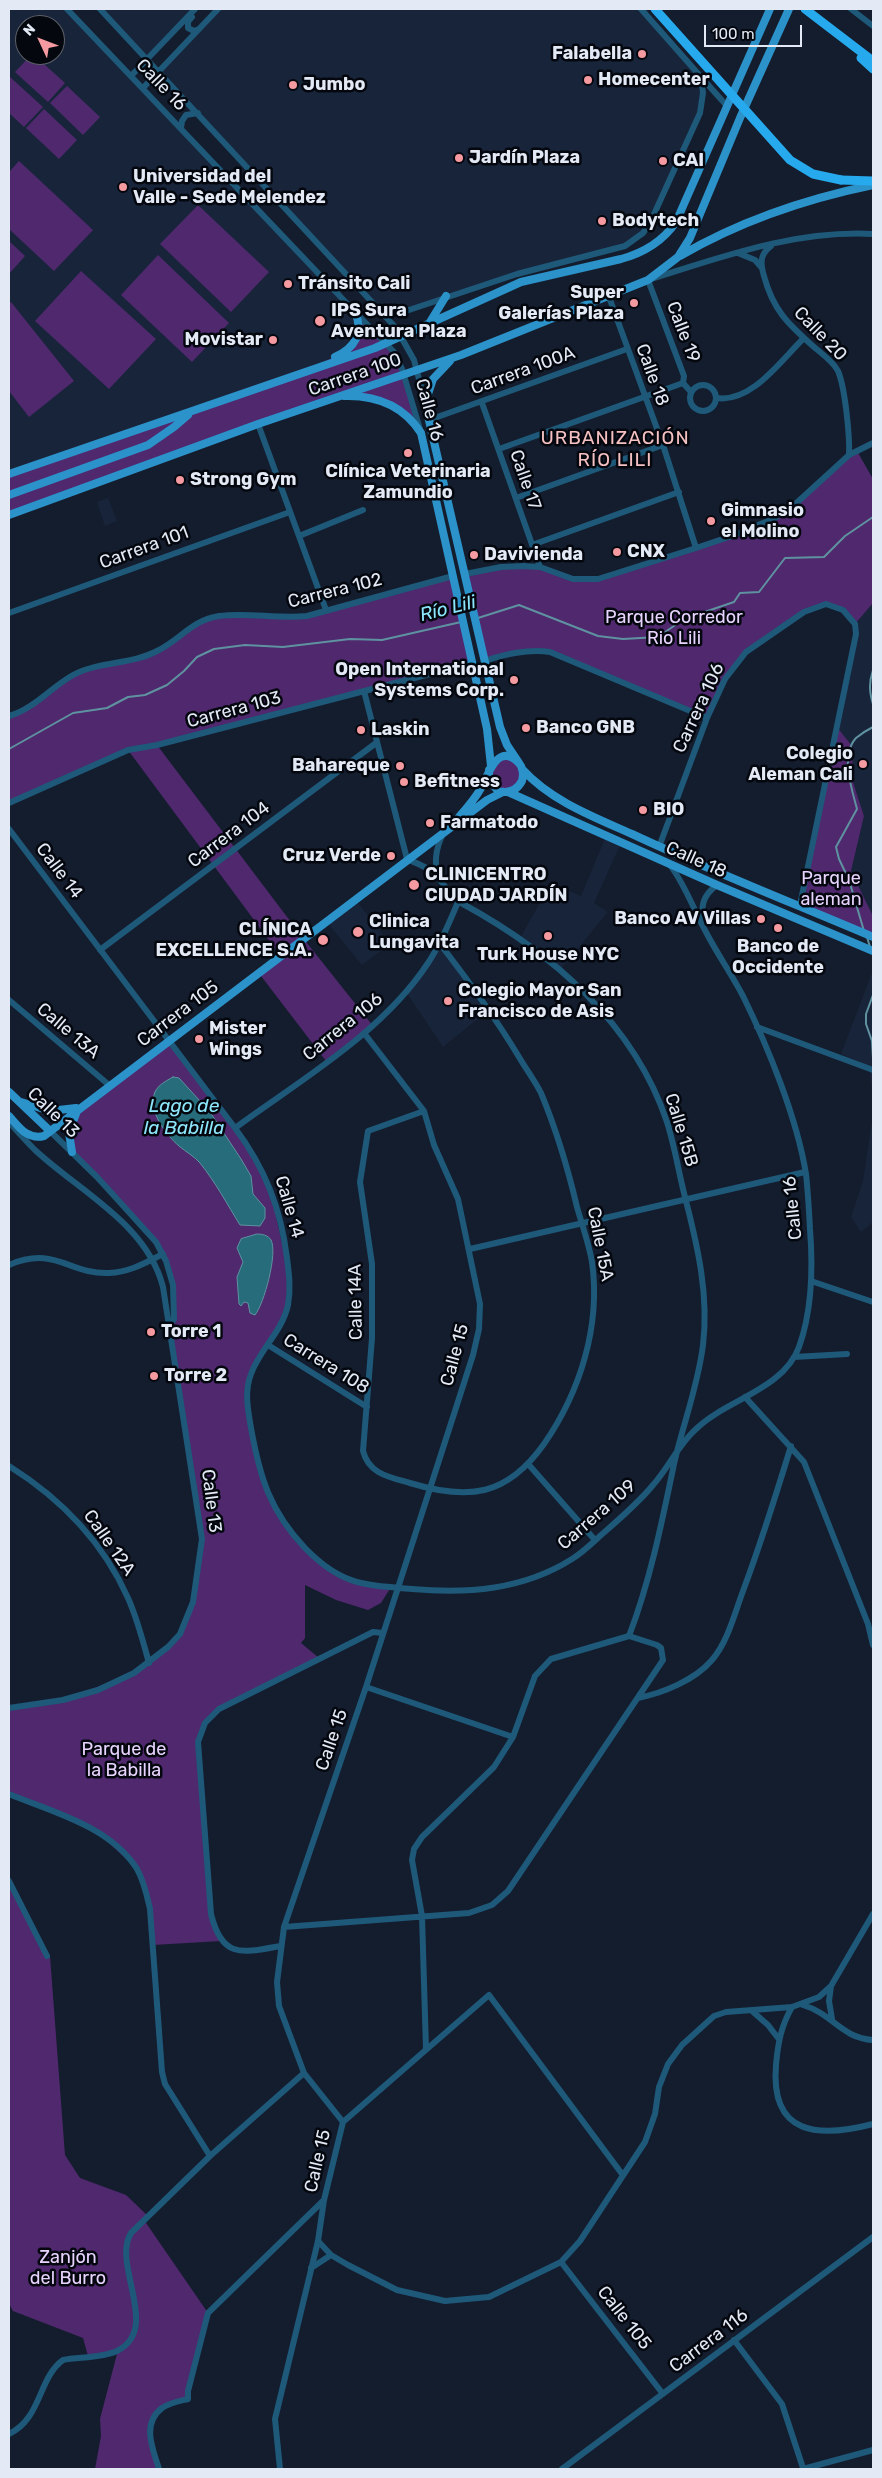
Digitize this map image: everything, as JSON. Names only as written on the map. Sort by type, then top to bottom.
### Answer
[{"type":"highway","points":[[655,9],[790,160],[812,174],[841,180],[873,183]]},
{"type":"highway","points":[[805,9],[839,37],[873,61]]},
{"type":"highway","points":[[839,37],[873,70]]},
{"type":"main road","name":"Carrera 100","points":[[9,474],[387,343],[521,282],[567,265],[636,255],[661,238],[676,222],[770,9]]},
{"type":"main road","points":[[678,257],[693,230],[740,118],[789,9]]},
{"type":"main road","points":[[648,280],[678,257],[710,238],[746,222],[826,195],[873,183]]},
{"type":"main road","name":"Carrera 100","points":[[9,515],[337,396],[461,355],[648,280]]},
{"type":"main road","points":[[430,323],[446,296]]},
{"type":"main road","points":[[303,372],[341,354],[353,346],[359,328],[354,312]]},
{"type":"main road","points":[[425,403],[429,387],[438,372],[450,361],[461,355]]},
{"type":"main road","points":[[337,396],[368,397],[387,403],[408,416],[421,433]]},
{"type":"main road","name":"Calle 16","points":[[425,403],[500,727],[507,745],[521,766]]},
{"type":"main road","points":[[9,495],[148,445],[174,427],[191,412]]},
{"type":"main road","name":"Calle 16","points":[[421,433],[487,729],[490,768]]},
{"type":"main road","points":[[504,757],[512,758],[521,766],[524,775],[519,786],[506,792],[491,784],[490,768],[496,760],[504,757]]},
{"type":"main road","name":"Calle 18","points":[[521,766],[536,783],[562,800],[659,847],[872,936]]},
{"type":"main road","name":"Carrera 105","points":[[445,831],[474,799],[490,768]]},
{"type":"main road","name":"Calle 18","points":[[506,792],[670,865],[870,949]]},
{"type":"main road","name":"Carrera 105","points":[[50,1131],[80,1106],[445,831],[487,800],[506,792]]},
{"type":"main road","name":"Calle 13","points":[[9,1092],[50,1131]]},
{"type":"main road","points":[[21,1102],[50,1111],[80,1106]]},
{"type":"main road","points":[[72,1152],[70,1143],[71,1124],[80,1106]]},
{"type":"main road","points":[[9,1116],[30,1136],[40,1137],[50,1131]]},
{"type":"street","name":"Calle 16","points":[[67,9],[354,312],[387,343],[398,359],[404,374],[421,433]]},
{"type":"street","name":"Calle 16","points":[[100,9],[402,336],[417,369],[425,403]]},
{"type":"street","points":[[131,76],[195,9]]},
{"type":"street","points":[[199,9],[187,25],[192,31],[199,29]]},
{"type":"street","points":[[143,88],[218,9]]},
{"type":"street","points":[[641,9],[727,106]]},
{"type":"street","points":[[851,9],[873,26]]},
{"type":"street","name":"Carrera 100","points":[[377,307],[395,311],[408,310],[446,296],[567,265],[625,246],[634,241],[647,228],[700,113],[703,93],[701,77]]},
{"type":"street","points":[[181,128],[182,121],[186,115],[198,113]]},
{"type":"street","name":"Carrera 100","points":[[648,280],[738,252],[816,234],[842,232],[873,234]]},
{"type":"street","points":[[761,267],[763,253],[774,244]]},
{"type":"street","points":[[738,252],[755,260],[761,267]]},
{"type":"street","name":"Calle 20","points":[[761,267],[775,307],[804,338],[832,362],[838,372],[850,437],[849,455]]},
{"type":"street","name":"Calle 19","points":[[648,280],[684,376],[683,383],[691,392]]},
{"type":"street","name":"Calle 18","points":[[609,297],[679,492],[696,548]]},
{"type":"street","points":[[717,398],[724,399],[750,391],[804,338]]},
{"type":"street","name":"Carrera 100A","points":[[429,420],[482,403],[627,349]]},
{"type":"street","points":[[499,450],[683,383]]},
{"type":"street","points":[[699,385],[706,385],[713,388],[717,398],[713,406],[701,410],[693,406],[691,392],[699,385]]},
{"type":"street","name":"Calle 17","points":[[482,403],[540,567]]},
{"type":"street","points":[[258,424],[326,610]]},
{"type":"street","points":[[464,574],[501,567],[540,567],[573,579],[598,579],[696,548],[732,536],[775,518],[791,508],[849,455],[873,443]]},
{"type":"street","points":[[516,498],[662,445]]},
{"type":"street","points":[[532,545],[679,492]]},
{"type":"street","points":[[299,536],[363,510]]},
{"type":"street","name":"Carrera 101","points":[[9,613],[290,512]]},
{"type":"street","name":"Carrera 102","points":[[9,716],[28,708],[72,676],[88,669],[142,657],[158,651],[186,629],[204,620],[234,614],[284,619],[307,616],[453,576]]},
{"type":"street","name":"Carrera 106","points":[[659,847],[707,718],[725,679],[746,652],[804,612],[818,605],[834,605],[843,610],[855,624],[856,634],[800,905]]},
{"type":"street","points":[[484,661],[535,650],[550,652],[707,718]]},
{"type":"street","name":"Carrera 103","points":[[9,803],[128,750],[157,745],[472,663]]},
{"type":"street","points":[[364,691],[407,860]]},
{"type":"street","name":"Carrera 104","points":[[100,950],[376,743]]},
{"type":"street","name":"Calle 14","points":[[9,829],[235,1128],[260,1164],[268,1181],[284,1232],[290,1293],[283,1321],[251,1372],[246,1391],[258,1468],[276,1513],[307,1550],[339,1576],[350,1582],[397,1588]]},
{"type":"street","name":"Calle 15B","points":[[440,880],[435,861],[436,851],[445,831]]},
{"type":"street","name":"Calle 15B","points":[[407,860],[430,870],[458,902],[520,938],[546,957],[588,996],[613,1025],[652,1086],[667,1121],[700,1256],[704,1299],[703,1343],[697,1382],[678,1447]]},
{"type":"street","name":"Calle 16","points":[[670,865],[679,877],[703,927],[741,992],[785,1096],[805,1172],[812,1247],[811,1281],[805,1324],[794,1358],[789,1366],[773,1380],[708,1418],[678,1447]]},
{"type":"street","name":"Calle 16","points":[[703,927],[701,907],[704,898],[717,885]]},
{"type":"street","name":"Carrera 106","points":[[235,1128],[383,1018],[406,992],[440,944],[458,902]]},
{"type":"street","name":"Calle 15A","points":[[430,1490],[474,1492],[492,1488],[513,1478],[529,1465],[564,1412],[580,1376],[590,1331],[594,1288],[591,1260],[570,1177],[540,1092],[490,1009],[440,944]]},
{"type":"street","name":"Calle 13A","points":[[9,1000],[109,1085]]},
{"type":"street","points":[[757,1027],[868,1064],[873,1070]]},
{"type":"street","name":"Calle 15","points":[[280,2469],[275,2419],[318,2241],[324,2200],[343,2122],[304,2073],[279,2006],[277,1982],[280,1946],[284,1927],[366,1687],[430,1490],[479,1329],[480,1304],[458,1199],[434,1145],[424,1111],[364,1033]]},
{"type":"street","name":"Calle 14A","points":[[424,1111],[368,1131],[366,1141],[360,1182],[372,1264],[372,1338],[363,1451],[371,1468],[382,1475],[430,1490]]},
{"type":"street","name":"Calle 13","points":[[9,1122],[35,1150],[101,1203],[135,1236],[153,1259],[163,1287],[202,1539],[193,1602],[180,1634],[168,1648],[149,1663]]},
{"type":"street","name":"Calle 13","points":[[50,1131],[149,1233],[163,1254],[170,1271],[175,1304],[174,1319],[168,1328]]},
{"type":"street","points":[[470,1249],[582,1225],[805,1172]]},
{"type":"street","points":[[9,1265],[18,1261],[51,1258],[90,1271],[109,1273],[135,1268],[163,1254]]},
{"type":"street","points":[[811,1281],[873,1302]]},
{"type":"street","name":"Carrera 108","points":[[268,1345],[367,1407]]},
{"type":"street","points":[[794,1358],[847,1354]]},
{"type":"street","points":[[745,1397],[804,1462],[870,1627],[873,1645]]},
{"type":"street","points":[[638,1698],[650,1696],[695,1676],[711,1661],[725,1641],[767,1527],[791,1446]]},
{"type":"street","points":[[629,1636],[659,1535],[678,1447]]},
{"type":"street","name":"Carrera 109","points":[[397,1588],[453,1592],[488,1589],[522,1582],[550,1572],[575,1558],[654,1484],[678,1447]]},
{"type":"street","points":[[529,1465],[595,1540]]},
{"type":"street","name":"Calle 12A","points":[[9,1466],[52,1497],[89,1535],[128,1597],[149,1663]]},
{"type":"street","points":[[280,1946],[245,1952],[234,1950],[221,1941],[214,1928],[211,1914],[198,1742],[205,1723],[219,1709],[373,1632],[383,1633]]},
{"type":"street","points":[[284,1927],[422,1916],[469,1913],[492,1905],[508,1891],[663,1660],[663,1654],[657,1645],[629,1636],[551,1659],[542,1666],[535,1676],[513,1737],[494,1767],[422,1837],[414,1849],[412,1860],[422,1916],[426,2049]]},
{"type":"street","points":[[9,1708],[63,1700],[98,1690],[134,1673],[149,1663]]},
{"type":"street","points":[[366,1687],[513,1737]]},
{"type":"street","points":[[9,1794],[95,1830],[121,1851],[137,1869],[145,1888],[150,1909],[162,2072],[165,2084],[210,2156]]},
{"type":"street","points":[[9,1881],[47,1956]]},
{"type":"street","points":[[318,2241],[332,2254],[397,2290],[445,2301],[489,2297],[533,2278],[561,2262],[580,2241],[644,2142],[655,2114],[659,2086],[668,2064],[682,2044],[714,2016],[726,2012],[803,2005],[819,1996],[831,1986],[873,1914]]},
{"type":"street","points":[[831,1986],[829,2001],[832,2019]]},
{"type":"street","points":[[343,2122],[488,1995],[622,2174]]},
{"type":"street","points":[[803,2005],[818,2009],[832,2019],[844,2032],[858,2039],[873,2040]]},
{"type":"street","points":[[792,2007],[784,2021],[778,2038],[774,2084],[778,2102],[787,2115],[801,2126],[816,2132],[843,2132],[873,2124]]},
{"type":"street","points":[[752,2011],[768,2024],[778,2038]]},
{"type":"street","points":[[9,2434],[26,2421],[36,2408],[50,2376],[59,2363],[64,2360],[110,2353],[118,2350],[131,2338],[137,2322],[124,2249],[126,2240],[210,2156],[304,2073]]},
{"type":"street","points":[[160,2469],[149,2438],[152,2420],[163,2408],[188,2399],[188,2391],[208,2313],[324,2200]]},
{"type":"street","name":"Carrera 116","points":[[562,2469],[873,2237]]},
{"type":"street","points":[[311,2268],[332,2254]]},
{"type":"street","name":"Calle 105","points":[[561,2262],[663,2394]]},
{"type":"street","points":[[734,2340],[782,2404],[803,2469],[873,2450]]},
{"type":"shaded area","name":"Universidad del Valle - Sede Melendez","points":[[9,9],[67,9],[355,312],[357,337],[341,354],[303,371],[9,474]]},
{"type":"shaded area","points":[[100,9],[195,9],[147,59]]},
{"type":"shaded area","name":"Jardín Plaza","points":[[218,9],[641,9],[701,77],[702,104],[650,223],[634,241],[517,274],[409,310],[377,307],[159,71]]},
{"type":"shaded area","points":[[108,498],[117,521],[105,526],[97,502]]},
{"type":"shaded area","name":"Colegio Aleman Cali","points":[[873,603],[873,916],[851,871],[864,816],[853,782],[852,746],[837,727],[855,624]]},
{"type":"shaded area","points":[[606,836],[621,843],[594,903],[608,912],[561,969],[520,938],[551,883],[581,896]]},
{"type":"shaded area","name":"Clinica Lungavita","points":[[355,899],[390,944],[362,965],[326,921]]},
{"type":"shaded area","name":"Colegio Mayor San Francisco de Asis","points":[[440,944],[490,1009],[443,1047],[406,992]]},
{"type":"shaded area","points":[[873,970],[873,1097],[869,1066],[841,1054]]},
{"type":"shaded area","points":[[873,1114],[873,1222],[861,1232],[851,1217],[863,1181]]},
{"type":"green space","points":[[22,65],[45,65],[65,83],[48,102],[15,72]]},
{"type":"green space","points":[[10,77],[43,107],[24,127],[9,113]]},
{"type":"green space","points":[[67,86],[100,117],[83,135],[50,103]]},
{"type":"green space","points":[[44,109],[77,140],[59,159],[26,128]]},
{"type":"green space","points":[[19,161],[93,230],[54,271],[9,229],[9,172]]},
{"type":"green space","points":[[198,205],[269,272],[231,312],[160,244]]},
{"type":"green space","points":[[9,241],[25,256],[9,274]]},
{"type":"green space","points":[[158,255],[229,323],[192,362],[121,295]]},
{"type":"green space","points":[[81,271],[156,339],[109,389],[35,321]]},
{"type":"green space","points":[[11,302],[74,381],[29,417],[9,391],[9,304]]},
{"type":"green space","points":[[355,312],[394,352],[421,433],[387,403],[337,396],[9,515],[9,474],[303,371],[341,354],[357,337]]},
{"type":"green space","name":"Parque Corredor Rio Lili","points":[[857,451],[873,479],[873,603],[855,624],[843,610],[818,605],[758,642],[734,665],[707,718],[550,652],[535,650],[484,661],[465,574],[501,567],[540,567],[573,579],[598,579],[775,518]]},
{"type":"green space","points":[[453,576],[472,663],[157,745],[303,938],[373,1026],[326,1061],[258,972],[280,955],[128,750],[9,803],[9,716],[72,676],[158,651],[186,629],[218,616],[307,616]]},
{"type":"green space","name":"Parque aleman","points":[[837,727],[852,746],[853,782],[864,816],[851,871],[873,916],[873,937],[800,905]]},
{"type":"green space","points":[[512,759],[523,775],[514,790],[494,788],[491,766],[496,760]]},
{"type":"green space","name":"Parque de la Babilla","points":[[169,1039],[249,1147],[268,1181],[289,1274],[287,1312],[251,1372],[246,1391],[258,1468],[290,1532],[339,1576],[391,1587],[381,1603],[368,1610],[336,1600],[305,1585],[305,1638],[301,1643],[319,1658],[219,1709],[205,1723],[198,1742],[211,1914],[221,1941],[153,1945],[150,1909],[137,1869],[95,1830],[9,1794],[9,1708],[63,1700],[134,1673],[180,1634],[193,1602],[202,1539],[168,1328],[175,1304],[163,1254],[72,1152],[69,1143],[75,1114]]},
{"type":"green space","name":"Zanjón del Burro","points":[[9,1881],[50,1956],[65,2155],[80,2178],[126,2195],[148,2216],[144,2220],[208,2313],[188,2399],[165,2406],[156,2414],[152,2421],[150,2437],[159,2469],[95,2469],[101,2436],[100,2419],[118,2350],[88,2356],[83,2338],[13,2311],[9,2304]]},
{"type":"water","name":"Lago de la Babilla","points":[[173,1077],[179,1078],[210,1112],[251,1176],[253,1194],[265,1208],[265,1218],[260,1226],[240,1225],[200,1163],[174,1141],[159,1122],[153,1099],[155,1092],[160,1085]]},
{"type":"water","points":[[257,1234],[270,1238],[273,1256],[266,1290],[255,1315],[250,1313],[248,1303],[244,1302],[241,1306],[239,1304],[237,1277],[243,1262],[237,1248],[241,1239]]},
{"type":"waterway","name":"Río Lili","points":[[478,618],[519,605],[598,636],[623,639],[658,637],[684,619],[734,602],[740,593],[759,592],[785,558],[824,557],[845,536],[873,517]]},
{"type":"waterway","name":"Río Lili","points":[[9,749],[73,713],[107,708],[128,697],[145,695],[167,685],[197,657],[214,649],[245,645],[283,647],[350,639],[382,640],[461,622]]},
{"type":"waterway","points":[[873,670],[870,687],[873,704]]},
{"type":"waterway","points":[[864,931],[849,880],[839,859],[836,847],[857,809],[852,792],[848,763],[851,745],[856,738],[873,727],[873,724]]},
{"type":"waterway","points":[[867,937],[870,947]]},
{"type":"waterway","points":[[873,995],[866,1014],[866,1024],[872,1041],[873,1058]]},
{"type":"place","name":"Falabella","points":[[642,54]]},
{"type":"place","name":"Homecenter","points":[[588,80]]},
{"type":"place","name":"Jumbo","points":[[293,85]]},
{"type":"place","name":"Jardín Plaza","points":[[459,158]]},
{"type":"place","name":"CAI","points":[[663,161]]},
{"type":"place","name":"Universidad del Valle - Sede Melendez","points":[[123,187]]},
{"type":"place","name":"Bodytech","points":[[602,221]]},
{"type":"place","name":"Tránsito Cali","points":[[288,284]]},
{"type":"place","name":"Super Galerías Plaza","points":[[634,303]]},
{"type":"place","name":"IPS Sura Aventura Plaza","points":[[320,321]]},
{"type":"place","name":"Movistar","points":[[273,340]]},
{"type":"place","name":"Clínica Veterinaria Zamundio","points":[[408,453]]},
{"type":"place","name":"Strong Gym","points":[[180,480]]},
{"type":"place","name":"Gimnasio el Molino","points":[[711,521]]},
{"type":"place","name":"CNX","points":[[617,552]]},
{"type":"place","name":"Davivienda","points":[[474,555]]},
{"type":"place","name":"Open International Systems Corp.","points":[[514,680]]},
{"type":"place","name":"Banco GNB","points":[[526,728]]},
{"type":"place","name":"Laskin","points":[[361,730]]},
{"type":"place","name":"Colegio Aleman Cali","points":[[863,764]]},
{"type":"place","name":"Bahareque","points":[[400,766]]},
{"type":"place","name":"Befitness","points":[[404,782]]},
{"type":"place","name":"BIO","points":[[643,810]]},
{"type":"place","name":"Farmatodo","points":[[430,823]]},
{"type":"place","name":"Cruz Verde","points":[[391,856]]},
{"type":"place","name":"CLINICENTRO CIUDAD JARDÍN","points":[[414,885]]},
{"type":"place","name":"Banco AV Villas","points":[[761,919]]},
{"type":"place","name":"Banco de Occidente","points":[[778,928]]},
{"type":"place","name":"Clinica Lungavita","points":[[358,932]]},
{"type":"place","name":"Turk House NYC","points":[[548,936]]},
{"type":"place","name":"CLÍNICA EXCELLENCE S.A.","points":[[323,940]]},
{"type":"place","name":"Colegio Mayor San Francisco de Asis","points":[[448,1001]]},
{"type":"place","name":"Mister Wings","points":[[199,1039]]},
{"type":"place","name":"Torre 1","points":[[151,1332]]},
{"type":"place","name":"Torre 2","points":[[154,1376]]},
{"type":"district","name":"URBANIZACIÓN RÍO LILI","points":[[615,450]]}]
